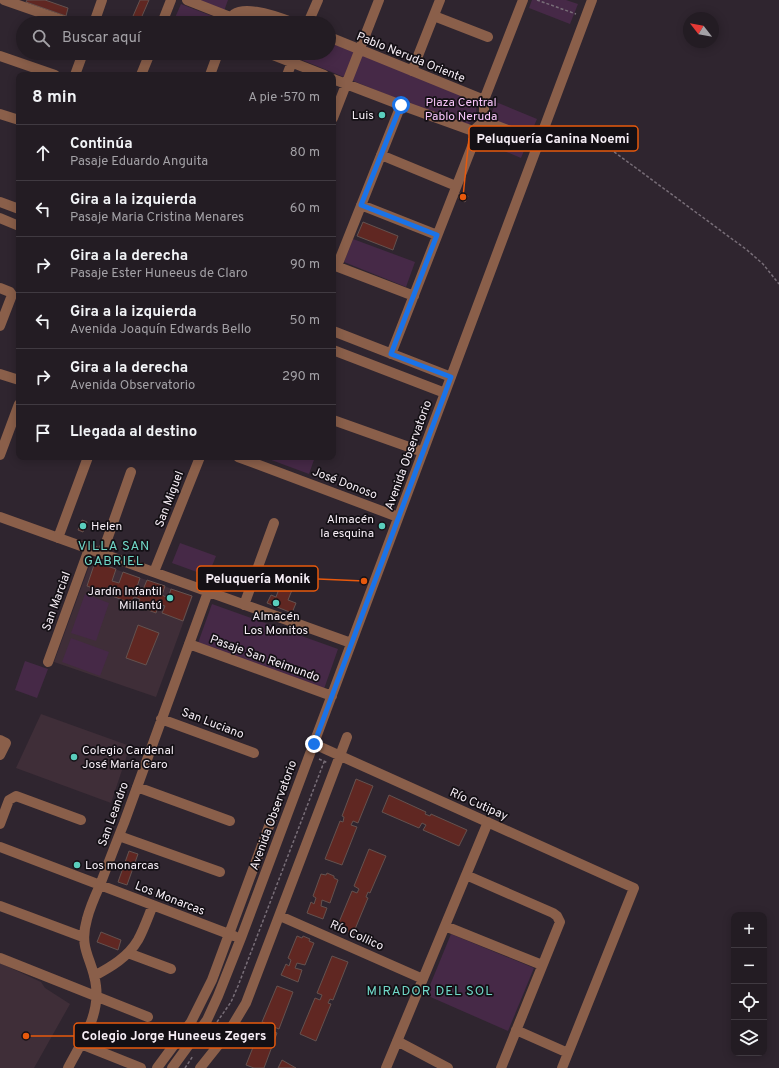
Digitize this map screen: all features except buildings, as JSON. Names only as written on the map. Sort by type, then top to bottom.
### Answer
[{"type":"street","points":[[4,0],[50,16]]},
{"type":"street","points":[[96,16],[102,0]]},
{"type":"street","points":[[165,16],[171,0]]},
{"type":"street","points":[[187,0],[221,16]]},
{"type":"street","points":[[311,16],[318,0]]},
{"type":"street","points":[[336,110],[379,0]]},
{"type":"street","points":[[412,71],[440,0]]},
{"type":"street","points":[[473,131],[484,120],[484,100],[523,0]]},
{"type":"street","name":"Avenida Observatorio","points":[[172,1068],[207,1020],[241,938],[592,0]]},
{"type":"street","points":[[232,16],[240,4],[255,7],[277,16]]},
{"type":"street","points":[[434,16],[488,37]]},
{"type":"street","name":"Pablo Neruda Oriente","points":[[336,40],[484,100]]},
{"type":"street","points":[[0,56],[46,72]]},
{"type":"street","points":[[76,72],[80,60]]},
{"type":"street","points":[[143,72],[147,60]]},
{"type":"street","points":[[211,72],[215,60]]},
{"type":"street","points":[[287,60],[317,72]]},
{"type":"street","points":[[288,72],[292,62]]},
{"type":"street","points":[[336,80],[473,131]]},
{"type":"street","points":[[336,263],[401,105]]},
{"type":"street","points":[[1,118],[16,120]]},
{"type":"street","points":[[484,120],[539,142]]},
{"type":"street","points":[[391,354],[474,140],[473,131]]},
{"type":"street","points":[[381,155],[456,186]]},
{"type":"street","points":[[0,202],[16,208]]},
{"type":"street","points":[[361,205],[437,235]]},
{"type":"street","points":[[0,218],[16,225]]},
{"type":"street","points":[[336,265],[414,296]]},
{"type":"street","points":[[0,288],[9,291],[11,294],[0,326]]},
{"type":"street","points":[[336,332],[451,377]]},
{"type":"street","points":[[336,351],[445,393]]},
{"type":"street","points":[[0,374],[16,379]]},
{"type":"street","points":[[0,455],[16,412]]},
{"type":"street","points":[[336,421],[423,452]]},
{"type":"street","points":[[58,538],[87,460]]},
{"type":"street","name":"San Miguel","points":[[154,572],[199,460]]},
{"type":"street","name":"José Donoso","points":[[257,460],[398,517]]},
{"type":"street","points":[[102,554],[131,472]]},
{"type":"street","points":[[0,517],[352,643]]},
{"type":"street","points":[[244,605],[274,523]]},
{"type":"street","name":"San Marcial","points":[[48,662],[89,549]]},
{"type":"street","name":"San Leandro","points":[[68,1068],[94,1016],[97,996],[94,976],[86,954],[83,937],[87,916],[119,836],[208,592]]},
{"type":"street","name":"Pasaje San Reimundo","points":[[189,644],[332,696]]},
{"type":"street","name":"San Luciano","points":[[161,719],[254,753]]},
{"type":"street","points":[[203,1067],[228,1033],[246,1003],[347,737]]},
{"type":"street","points":[[0,755],[3,741]]},
{"type":"street","name":"Río Cutipay","points":[[314,744],[634,888],[568,1053]]},
{"type":"street","points":[[137,787],[230,821]]},
{"type":"street","points":[[0,824],[9,800],[16,796],[80,820]]},
{"type":"street","points":[[157,1068],[191,1022],[212,980],[272,818]]},
{"type":"street","points":[[386,1068],[488,822]]},
{"type":"street","points":[[119,836],[220,872]]},
{"type":"street","name":"Los Monarcas","points":[[1,851],[100,885],[241,938]]},
{"type":"street","points":[[466,875],[557,916],[560,922],[501,1068]]},
{"type":"street","points":[[94,976],[128,953],[140,937],[153,905]]},
{"type":"street","points":[[0,906],[83,937]]},
{"type":"street","name":"Río Collico","points":[[280,916],[423,979]]},
{"type":"street","points":[[445,926],[542,965]]},
{"type":"street","points":[[128,953],[171,969]]},
{"type":"street","points":[[0,958],[148,1017]]},
{"type":"street","points":[[516,1030],[568,1053],[562,1068]]},
{"type":"street","points":[[397,1041],[448,1068]]},
{"type":"street","points":[[81,1044],[141,1068]]},
{"type":"path","points":[[538,0],[585,18]]},
{"type":"path","points":[[594,137],[747,250],[763,264],[779,284]]},
{"type":"path","points":[[310,755],[336,767]]},
{"type":"path","points":[[214,1027],[231,1002],[238,986],[324,762]]},
{"type":"path","points":[[185,1068],[193,1056]]},
{"type":"shaded area","points":[[91,561],[193,596],[156,697],[54,662]]},
{"type":"shaded area","name":"Colegio Cardenal José María Caro","points":[[41,714],[130,746],[111,803],[16,768]]},
{"type":"shaded area","points":[[0,963],[41,982],[45,988],[70,1004],[34,1068],[0,1068]]},
{"type":"green space","points":[[196,0],[228,0],[224,11]]},
{"type":"green space","points":[[532,0],[566,0],[578,4],[570,24],[529,8]]},
{"type":"green space","points":[[181,4],[212,16],[176,16]]},
{"type":"green space","points":[[244,12],[257,16],[239,16]]},
{"type":"green space","name":"Plaza Central Pablo Neruda","points":[[336,45],[477,99],[476,117],[466,127],[336,74],[336,72],[331,72],[302,60],[336,60]]},
{"type":"green space","points":[[496,102],[537,119],[530,135],[489,119]]},
{"type":"green space","points":[[487,125],[528,141],[521,158],[480,141]]},
{"type":"green space","points":[[353,239],[415,262],[406,287],[344,262]]},
{"type":"green space","points":[[271,460],[314,460],[309,474]]},
{"type":"green space","points":[[180,543],[216,556],[208,576],[172,563]]},
{"type":"green space","points":[[85,594],[109,603],[96,641],[71,633]]},
{"type":"green space","points":[[212,604],[338,649],[324,689],[198,643]]},
{"type":"green space","points":[[71,638],[109,652],[100,676],[62,662]]},
{"type":"green space","points":[[25,661],[48,669],[37,698],[15,690]]},
{"type":"green space","points":[[451,934],[534,968],[508,1031],[426,995]]},
{"type":"place","name":"Luis","points":[[382,115]]},
{"type":"place","name":"Peluquería Canina Noemi","points":[[463,197]]},
{"type":"place","name":"Helen","points":[[83,526]]},
{"type":"place","name":"Almacén la esquina","points":[[382,526]]},
{"type":"place","name":"Peluquería Monik","points":[[364,581]]},
{"type":"place","name":"Jardín Infantil Millantú","points":[[170,598]]},
{"type":"place","name":"Almacén Los Monitos","points":[[276,603]]},
{"type":"place","name":"Colegio Cardenal José María Caro","points":[[74,757]]},
{"type":"place","name":"Los monarcas","points":[[77,865]]},
{"type":"place","name":"Colegio Jorge Huneeus Zegers","points":[[26,1036]]},
{"type":"district","name":"VILLA SAN GABRIEL","points":[[114,552]]},
{"type":"district","name":"MIRADOR DEL SOL","points":[[430,990]]},
{"type":"route","points":[[314,744],[451,377],[391,354],[437,235],[361,205],[401,105]]}]
